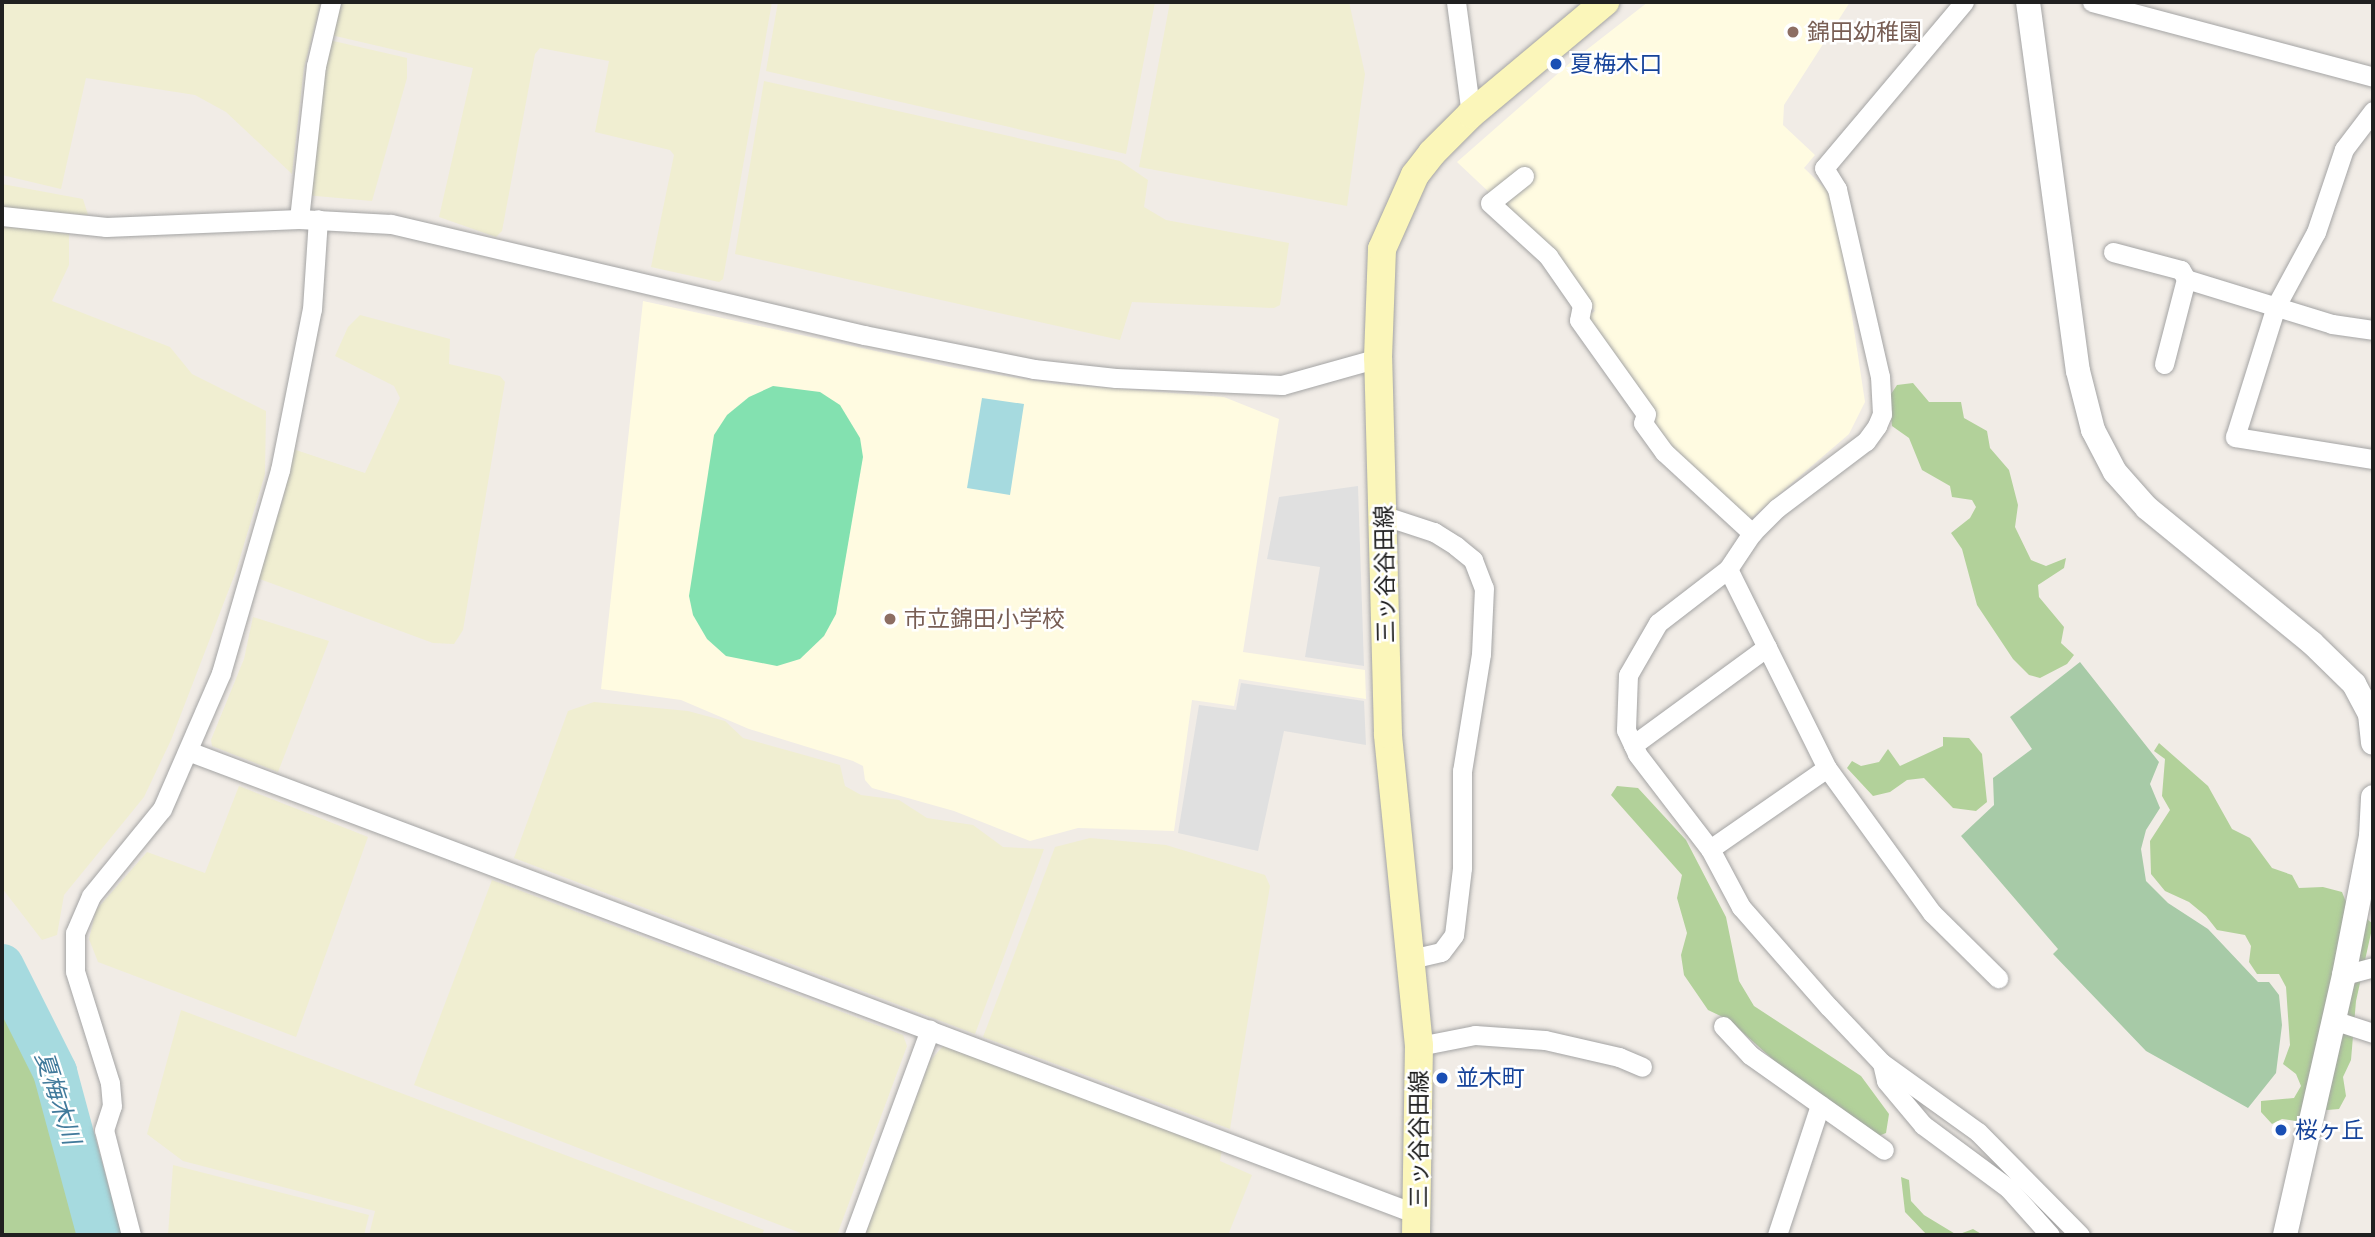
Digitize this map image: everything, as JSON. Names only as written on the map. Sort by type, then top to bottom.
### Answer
[{"type":"main road","name":"三ッ谷谷田線","points":[[1417,1225],[1419,1046],[1388,734],[1378,358],[1382,249],[1415,175],[1471,114],[1605,2]]},
{"type":"street","points":[[131,1235],[104,1130],[112,1106],[110,1083],[75,971],[75,933],[91,896],[162,809],[221,673],[236,610],[270,511],[312,309],[308,219],[316,66],[331,2]]},
{"type":"street","points":[[1456,2],[1471,114]]},
{"type":"street","points":[[1964,2],[1824,167],[1837,189],[1880,376],[1882,414],[1877,426],[1752,533],[1728,569],[1658,623],[1628,675],[1625,708],[1633,745],[1710,849],[1741,907],[1882,1063],[1978,1132],[2080,1235]]},
{"type":"street","points":[[2028,2],[2078,371],[2093,430],[2115,472],[2147,508],[2312,643],[2354,684],[2370,714],[2373,743]]},
{"type":"street","points":[[2092,2],[2373,77]]},
{"type":"street","points":[[2373,111],[2344,149],[2316,232],[2276,306],[2235,437],[2373,459]]},
{"type":"street","points":[[1524,176],[1490,203],[1548,256],[1582,305],[1580,320],[1646,414],[1643,423],[1664,452],[1752,533]]},
{"type":"street","points":[[2,216],[164,228],[308,219],[418,229],[864,335],[1034,369],[1116,378],[1271,386],[1310,380],[1378,358]]},
{"type":"street","points":[[2113,252],[2181,270],[2186,279],[2164,364]]},
{"type":"street","points":[[2186,279],[2332,324],[2373,330]]},
{"type":"street","points":[[1384,516],[1434,532],[1456,546],[1473,560],[1483,588],[1481,654],[1462,771],[1462,868],[1454,935],[1441,952],[1411,959]]},
{"type":"street","points":[[1728,569],[1827,768],[1932,913],[1998,978]]},
{"type":"street","points":[[1633,745],[1767,647]]},
{"type":"street","points":[[188,751],[930,1030],[1417,1225]]},
{"type":"street","points":[[1710,849],[1827,768]]},
{"type":"street","points":[[2285,1235],[2344,975],[2371,836],[2373,797]]},
{"type":"street","points":[[2344,975],[2373,967]]},
{"type":"street","points":[[2333,1020],[2373,1033]]},
{"type":"street","points":[[1723,1026],[1750,1055],[1884,1150]]},
{"type":"street","points":[[854,1235],[930,1030]]},
{"type":"street","points":[[1419,1046],[1475,1035],[1545,1040],[1619,1057],[1642,1067]]},
{"type":"street","points":[[1882,1063],[1886,1081],[1923,1125],[2007,1188],[2050,1235]]},
{"type":"street","points":[[1777,1235],[1820,1105]]},
{"type":"shaded area","points":[[2,2],[321,2],[304,68],[292,174],[226,112],[195,95],[86,78],[61,189],[2,175]]},
{"type":"shaded area","points":[[338,2],[772,2],[723,279],[719,282],[651,267],[674,155],[670,150],[595,132],[609,61],[540,48],[535,54],[502,231],[496,237],[439,217],[473,68],[331,35]]},
{"type":"shaded area","points":[[778,2],[1155,2],[1126,154],[766,71]]},
{"type":"shaded area","points":[[1170,2],[1349,2],[1365,74],[1347,206],[1139,167]]},
{"type":"shaded area","points":[[1648,2],[1850,2],[1784,105],[1783,125],[1815,155],[1804,168],[1834,197],[1865,402],[1849,434],[1749,520],[1671,449],[1651,422],[1656,417],[1585,318],[1595,311],[1558,257],[1457,162],[1571,62]]},
{"type":"shaded area","points":[[329,40],[407,58],[407,78],[372,201],[305,195]]},
{"type":"shaded area","points":[[764,81],[1120,161],[1148,180],[1144,207],[1166,220],[1289,243],[1280,305],[1274,308],[1132,302],[1120,340],[735,254]]},
{"type":"shaded area","points":[[2,184],[83,199],[88,215],[2,208]]},
{"type":"shaded area","points":[[2,226],[69,234],[69,265],[52,301],[170,347],[192,374],[266,411],[265,474],[236,571],[171,740],[144,797],[64,895],[57,935],[42,940],[2,888]]},
{"type":"shaded area","points":[[643,301],[955,368],[1056,384],[1224,397],[1279,419],[1243,652],[1365,670],[1366,699],[1239,679],[1234,706],[1192,700],[1174,831],[1078,828],[1030,841],[954,811],[872,788],[865,780],[863,766],[853,761],[749,729],[681,700],[601,689]]},
{"type":"shaded area","points":[[360,315],[450,339],[449,364],[500,376],[505,382],[463,630],[454,644],[433,643],[257,578],[283,499],[293,449],[365,473],[400,398],[394,386],[335,356],[348,327]]},
{"type":"shaded area","points":[[1358,486],[1364,666],[1305,657],[1320,567],[1267,559],[1279,497]]},
{"type":"shaded area","points":[[253,617],[329,641],[278,772],[212,746],[211,740],[244,659]]},
{"type":"shaded area","points":[[1241,683],[1364,701],[1366,745],[1284,731],[1258,851],[1178,833],[1199,705],[1236,710]]},
{"type":"shaded area","points":[[594,702],[688,711],[725,721],[743,738],[840,765],[845,786],[861,795],[899,800],[927,818],[973,825],[1003,847],[1044,849],[975,1034],[514,858],[568,711]]},
{"type":"shaded area","points":[[239,786],[368,837],[296,1037],[98,962],[89,939],[96,910],[147,852],[205,873]]},
{"type":"shaded area","points":[[1090,838],[1166,845],[1265,875],[1270,886],[1230,1129],[983,1037],[1055,847]]},
{"type":"shaded area","points":[[492,880],[903,1035],[907,1046],[837,1235],[806,1235],[414,1085]]},
{"type":"shaded area","points":[[181,1010],[764,1230],[762,1235],[369,1235],[375,1211],[183,1161],[147,1134]]},
{"type":"shaded area","points":[[943,1046],[1222,1150],[1220,1161],[1252,1175],[1228,1235],[865,1235],[930,1061]]},
{"type":"shaded area","points":[[173,1165],[369,1215],[364,1235],[168,1235]]},
{"type":"green space","points":[[1913,383],[1929,402],[1961,402],[1964,418],[1987,431],[1990,448],[2009,470],[2018,505],[2015,527],[2031,560],[2046,566],[2066,558],[2064,568],[2038,585],[2039,597],[2064,627],[2061,643],[2074,655],[2067,664],[2040,678],[2029,675],[2013,659],[1977,605],[1962,549],[1951,533],[1970,518],[1976,507],[1972,500],[1952,497],[1950,486],[1922,470],[1909,438],[1892,426],[1889,397],[1897,385]]},
{"type":"green space","points":[[773,386],[820,392],[840,405],[860,438],[863,457],[836,614],[824,636],[800,659],[777,666],[726,656],[707,639],[693,615],[689,596],[714,435],[727,415],[749,397]]},
{"type":"green space","points":[[2080,662],[2159,762],[2150,784],[2160,808],[2146,830],[2141,849],[2146,881],[2168,903],[2208,929],[2258,982],[2269,982],[2279,995],[2282,1025],[2276,1073],[2248,1108],[2146,1051],[2053,954],[2058,949],[1961,836],[1994,805],[1993,778],[2032,749],[2010,717]]},
{"type":"green space","points":[[1943,737],[1969,738],[1982,754],[1987,802],[1976,811],[1953,808],[1924,778],[1907,780],[1890,792],[1873,796],[1847,768],[1852,761],[1861,766],[1879,762],[1888,749],[1900,766],[1943,746]]},
{"type":"green space","points":[[2159,743],[2208,786],[2232,829],[2250,838],[2272,868],[2292,875],[2299,888],[2323,887],[2342,892],[2346,902],[2373,924],[2356,1001],[2351,1060],[2343,1077],[2346,1096],[2339,1109],[2304,1112],[2296,1121],[2282,1119],[2272,1124],[2261,1112],[2261,1101],[2294,1098],[2301,1086],[2296,1074],[2283,1064],[2290,1045],[2286,987],[2279,974],[2257,974],[2249,962],[2251,946],[2245,935],[2217,930],[2206,916],[2189,902],[2165,891],[2151,874],[2150,841],[2170,810],[2162,796],[2165,759],[2154,751]]},
{"type":"green space","points":[[1617,786],[1638,788],[1686,840],[1726,917],[1739,981],[1754,1006],[1861,1076],[1889,1114],[1886,1133],[1876,1137],[1788,1073],[1729,1020],[1708,1010],[1684,975],[1681,955],[1687,933],[1677,898],[1682,875],[1611,795]]},
{"type":"green space","points":[[2,1006],[56,1108],[86,1235],[2,1235]]},
{"type":"green space","points":[[1901,1177],[1909,1180],[1911,1201],[1924,1215],[1957,1235],[1927,1235],[1905,1212]]},
{"type":"green space","points":[[1973,1229],[1983,1235],[1957,1235]]},
{"type":"water","points":[[982,398],[1024,404],[1010,495],[967,488]]},
{"type":"waterway","name":"夏梅木川","points":[[2,966],[55,1072],[99,1235]]},
{"type":"place","name":"錦田幼稚園","points":[[1793,32]]},
{"type":"place","name":"夏梅木口","points":[[1556,64]]},
{"type":"place","name":"市立錦田小学校","points":[[890,619]]},
{"type":"place","name":"並木町","points":[[1442,1078]]},
{"type":"place","name":"桜ヶ丘","points":[[2281,1130]]}]
